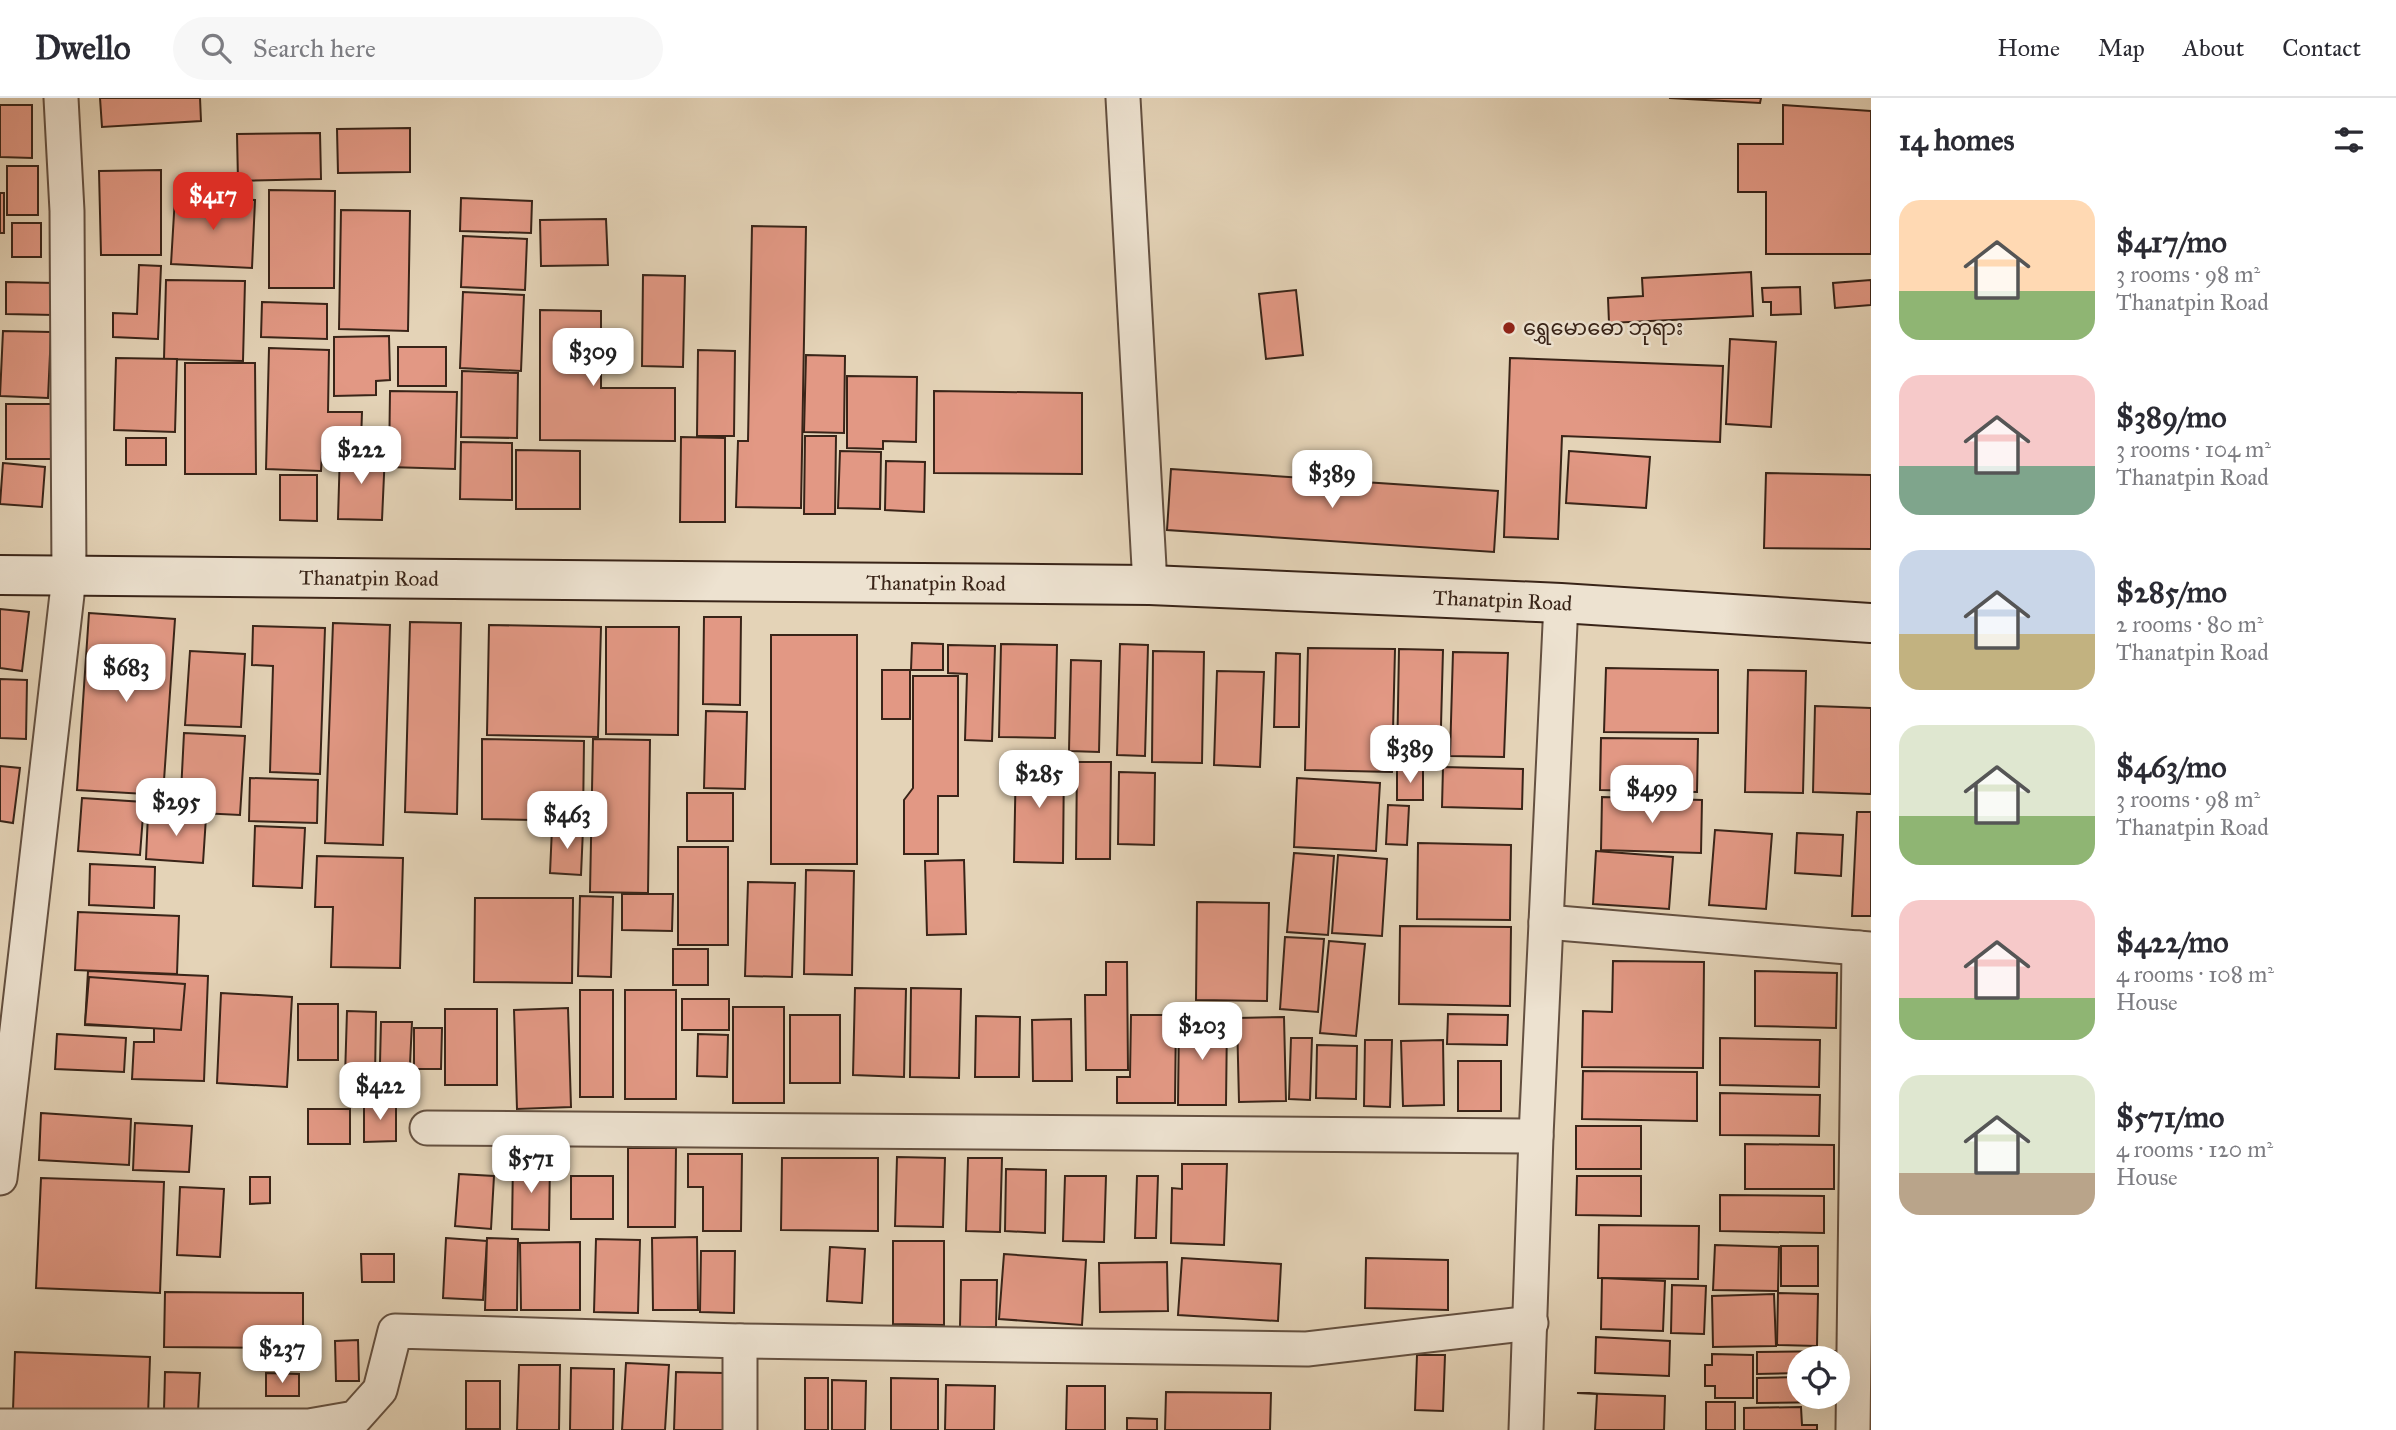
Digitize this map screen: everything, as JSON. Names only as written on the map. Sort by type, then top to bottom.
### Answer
[{"type":"main road","name":"Thanatpin Road","points":[[0,575],[1150,585],[1561,603],[1871,623]]},
{"type":"street","points":[[0,1178],[69,577],[67,211],[61,98]]},
{"type":"street","points":[[1123,98],[1150,585]]},
{"type":"street","points":[[1526,1430],[1536,1136],[1561,603]]},
{"type":"street","points":[[1546,922],[1865,948],[1853,1430]]},
{"type":"street","points":[[428,1128],[1536,1136]]},
{"type":"street","points":[[0,1426],[309,1426],[355,1418],[380,1390],[395,1331],[740,1341],[1307,1349],[1531,1324]]},
{"type":"street","points":[[740,1341],[740,1430]]},
{"type":"building","points":[[100,98],[200,98],[201,121],[102,127]]},
{"type":"building","points":[[1669,98],[1761,98],[1760,103]]},
{"type":"building","points":[[0,105],[32,105],[32,158],[0,157]]},
{"type":"building","points":[[1783,105],[1871,111],[1871,254],[1766,254],[1766,192],[1738,192],[1738,144],[1783,144]]},
{"type":"building","points":[[410,128],[410,172],[338,173],[337,129]]},
{"type":"building","points":[[320,133],[321,179],[238,181],[237,134]]},
{"type":"building","points":[[7,166],[38,166],[38,215],[7,215]]},
{"type":"building","points":[[161,170],[161,255],[101,255],[99,171]]},
{"type":"building","points":[[269,190],[335,191],[334,288],[269,288]]},
{"type":"building","points":[[0,193],[4,193],[4,233],[0,233]]},
{"type":"building","points":[[175,197],[255,200],[252,268],[171,264]]},
{"type":"building","points":[[461,198],[532,201],[531,233],[460,231]]},
{"type":"building","points":[[341,210],[410,211],[408,331],[339,329]]},
{"type":"building","points":[[606,219],[608,265],[541,266],[540,220]]},
{"type":"building","points":[[12,223],[41,223],[41,257],[12,257]]},
{"type":"building","points":[[752,226],[806,227],[801,508],[736,507],[738,441],[748,441]]},
{"type":"building","points":[[463,236],[527,239],[525,290],[461,287]]},
{"type":"building","points":[[139,265],[161,266],[158,339],[113,337],[113,313],[137,314]]},
{"type":"building","points":[[1751,272],[1753,316],[1609,323],[1608,298],[1643,296],[1642,278]]},
{"type":"building","points":[[643,275],[685,276],[683,367],[642,366]]},
{"type":"building","points":[[166,280],[245,281],[243,361],[164,359]]},
{"type":"building","points":[[1871,280],[1871,305],[1835,308],[1833,283]]},
{"type":"building","points":[[6,282],[55,283],[54,315],[6,314]]},
{"type":"building","points":[[1800,287],[1801,314],[1771,315],[1771,302],[1763,302],[1762,288]]},
{"type":"building","points":[[1296,290],[1303,355],[1266,359],[1259,294]]},
{"type":"building","points":[[463,292],[524,295],[521,371],[460,368]]},
{"type":"building","points":[[262,302],[327,304],[327,339],[261,337]]},
{"type":"building","points":[[540,310],[601,311],[601,388],[675,388],[675,441],[540,440]]},
{"type":"building","points":[[3,331],[51,332],[48,398],[0,396]]},
{"type":"building","points":[[389,336],[390,380],[376,381],[376,395],[334,396],[334,337]]},
{"type":"building","points":[[1730,339],[1776,342],[1771,427],[1726,424]]},
{"type":"building","points":[[398,347],[446,347],[446,386],[398,386]]},
{"type":"building","points":[[269,348],[329,350],[328,412],[362,412],[361,442],[333,441],[333,453],[322,453],[321,471],[266,469]]},
{"type":"building","points":[[698,350],[735,351],[734,436],[697,436]]},
{"type":"building","points":[[806,355],[845,356],[844,433],[804,432]]},
{"type":"building","points":[[116,358],[177,359],[175,432],[114,430]]},
{"type":"building","points":[[1510,358],[1723,366],[1720,442],[1562,436],[1558,539],[1504,537]]},
{"type":"building","points":[[185,363],[255,363],[256,474],[185,474]]},
{"type":"building","points":[[462,371],[518,373],[517,438],[461,437]]},
{"type":"building","points":[[847,376],[917,377],[916,442],[883,441],[883,449],[847,448]]},
{"type":"building","points":[[390,391],[457,392],[455,469],[389,467]]},
{"type":"building","points":[[934,391],[1082,393],[1082,474],[934,473]]},
{"type":"building","points":[[6,404],[52,404],[52,459],[6,459]]},
{"type":"building","points":[[805,436],[836,436],[835,514],[804,514]]},
{"type":"building","points":[[681,437],[725,438],[725,522],[680,522]]},
{"type":"building","points":[[126,438],[166,438],[166,465],[126,465]]},
{"type":"building","points":[[461,442],[512,443],[512,500],[460,499]]},
{"type":"building","points":[[516,450],[580,451],[580,509],[516,509]]},
{"type":"building","points":[[340,451],[385,453],[382,520],[338,519]]},
{"type":"building","points":[[840,451],[881,452],[880,509],[838,508]]},
{"type":"building","points":[[1569,451],[1650,457],[1646,508],[1566,503]]},
{"type":"building","points":[[886,461],[925,462],[924,512],[885,510]]},
{"type":"building","points":[[3,463],[45,467],[42,507],[0,504]]},
{"type":"building","points":[[1171,469],[1498,491],[1494,552],[1167,530]]},
{"type":"building","points":[[1766,473],[1871,475],[1871,549],[1764,548]]},
{"type":"building","points":[[280,475],[317,475],[317,521],[280,520]]},
{"type":"building","points":[[0,609],[29,612],[22,671],[0,668]]},
{"type":"building","points":[[89,613],[175,619],[163,795],[77,790]]},
{"type":"building","points":[[704,617],[741,617],[740,705],[703,704]]},
{"type":"building","points":[[410,622],[461,623],[457,814],[405,812]]},
{"type":"building","points":[[333,623],[390,625],[383,845],[325,843]]},
{"type":"building","points":[[489,625],[601,627],[598,737],[487,735]]},
{"type":"building","points":[[253,626],[325,628],[320,774],[270,772],[273,666],[252,665]]},
{"type":"building","points":[[606,627],[679,627],[678,735],[606,734]]},
{"type":"building","points":[[771,635],[857,635],[857,864],[771,864]]},
{"type":"building","points":[[912,643],[943,644],[943,670],[911,670]]},
{"type":"building","points":[[1001,644],[1057,645],[1055,738],[999,737]]},
{"type":"building","points":[[1120,644],[1148,645],[1145,756],[1117,755]]},
{"type":"building","points":[[948,645],[995,646],[992,741],[965,740],[967,674],[948,673]]},
{"type":"building","points":[[1308,648],[1395,649],[1392,772],[1305,770]]},
{"type":"building","points":[[1399,649],[1443,650],[1440,764],[1397,763]]},
{"type":"building","points":[[190,651],[245,654],[241,727],[185,725]]},
{"type":"building","points":[[1153,651],[1204,652],[1202,763],[1152,762]]},
{"type":"building","points":[[1453,652],[1508,653],[1504,757],[1450,756]]},
{"type":"building","points":[[1276,653],[1300,654],[1299,727],[1274,727]]},
{"type":"building","points":[[1071,660],[1101,661],[1099,752],[1069,751]]},
{"type":"building","points":[[1606,668],[1718,670],[1718,733],[1604,732]]},
{"type":"building","points":[[882,670],[910,670],[910,719],[882,719]]},
{"type":"building","points":[[1748,670],[1806,671],[1803,793],[1745,792]]},
{"type":"building","points":[[1217,671],[1264,672],[1260,767],[1214,765]]},
{"type":"building","points":[[913,676],[958,676],[958,796],[938,796],[938,854],[904,854],[904,800],[913,788]]},
{"type":"building","points":[[0,679],[27,680],[26,739],[0,738]]},
{"type":"building","points":[[1815,706],[1871,708],[1871,794],[1813,792]]},
{"type":"building","points":[[706,711],[747,712],[745,789],[704,788]]},
{"type":"building","points":[[184,733],[245,736],[240,815],[180,812]]},
{"type":"building","points":[[1601,738],[1698,739],[1697,792],[1600,790]]},
{"type":"building","points":[[482,739],[584,741],[583,821],[482,819]]},
{"type":"building","points":[[593,739],[650,740],[648,893],[590,892]]},
{"type":"building","points":[[1016,757],[1064,758],[1063,863],[1014,862]]},
{"type":"building","points":[[1077,762],[1111,762],[1110,859],[1076,859]]},
{"type":"building","points":[[0,766],[20,768],[13,823],[0,821]]},
{"type":"building","points":[[1443,767],[1523,769],[1522,809],[1442,807]]},
{"type":"building","points":[[1397,769],[1423,769],[1423,800],[1397,800]]},
{"type":"building","points":[[1119,772],[1155,773],[1154,845],[1118,844]]},
{"type":"building","points":[[250,778],[318,780],[317,823],[249,821]]},
{"type":"building","points":[[1297,778],[1380,783],[1376,851],[1294,847]]},
{"type":"building","points":[[687,793],[733,793],[733,841],[687,841]]},
{"type":"building","points":[[1602,797],[1702,800],[1701,853],[1601,850]]},
{"type":"building","points":[[82,798],[144,802],[140,855],[78,851]]},
{"type":"building","points":[[1388,805],[1409,806],[1407,845],[1386,844]]},
{"type":"building","points":[[1857,812],[1871,812],[1871,916],[1852,916]]},
{"type":"building","points":[[148,814],[206,817],[203,863],[146,859]]},
{"type":"building","points":[[255,826],[305,828],[302,888],[253,886]]},
{"type":"building","points":[[552,828],[583,829],[581,875],[550,873]]},
{"type":"building","points":[[1715,830],[1772,834],[1766,909],[1709,905]]},
{"type":"building","points":[[1797,833],[1843,835],[1841,876],[1795,873]]},
{"type":"building","points":[[1418,843],[1511,845],[1510,920],[1417,919]]},
{"type":"building","points":[[678,847],[728,847],[728,945],[678,945]]},
{"type":"building","points":[[1596,851],[1673,857],[1669,909],[1593,904]]},
{"type":"building","points":[[1294,853],[1334,856],[1328,935],[1287,932]]},
{"type":"building","points":[[1338,855],[1387,859],[1382,936],[1332,933]]},
{"type":"building","points":[[317,856],[403,858],[400,968],[331,967],[333,907],[315,907]]},
{"type":"building","points":[[964,860],[966,934],[927,935],[925,861]]},
{"type":"building","points":[[90,864],[155,867],[154,908],[89,905]]},
{"type":"building","points":[[806,870],[854,871],[852,975],[804,974]]},
{"type":"building","points":[[748,882],[795,883],[792,977],[745,976]]},
{"type":"building","points":[[622,894],[673,894],[672,931],[622,930]]},
{"type":"building","points":[[580,896],[613,897],[611,977],[578,976]]},
{"type":"building","points":[[475,898],[573,898],[572,983],[474,982]]},
{"type":"building","points":[[1197,902],[1269,903],[1267,1001],[1196,1000]]},
{"type":"building","points":[[78,912],[179,916],[177,974],[75,970]]},
{"type":"building","points":[[1400,926],[1511,927],[1510,1006],[1399,1004]]},
{"type":"building","points":[[1285,937],[1324,939],[1318,1012],[1280,1009]]},
{"type":"building","points":[[1329,941],[1365,944],[1356,1036],[1320,1033]]},
{"type":"building","points":[[673,949],[708,949],[708,985],[673,985]]},
{"type":"building","points":[[1613,961],[1704,962],[1703,1068],[1582,1067],[1583,1011],[1612,1012]]},
{"type":"building","points":[[1106,962],[1127,962],[1128,1070],[1086,1070],[1085,995],[1106,995]]},
{"type":"building","points":[[88,971],[208,976],[204,1081],[132,1079],[134,1042],[154,1042],[154,1028],[85,1025]]},
{"type":"building","points":[[1755,971],[1837,973],[1836,1028],[1755,1026]]},
{"type":"building","points":[[89,977],[185,984],[181,1030],[85,1024]]},
{"type":"building","points":[[855,988],[906,989],[904,1077],[853,1075]]},
{"type":"building","points":[[911,988],[961,989],[959,1078],[910,1077]]},
{"type":"building","points":[[580,990],[613,990],[613,1097],[580,1097]]},
{"type":"building","points":[[625,990],[676,990],[676,1099],[625,1099]]},
{"type":"building","points":[[221,993],[292,997],[287,1087],[217,1083]]},
{"type":"building","points":[[682,999],[729,999],[729,1030],[682,1030]]},
{"type":"building","points":[[298,1004],[338,1004],[338,1060],[298,1060]]},
{"type":"building","points":[[733,1007],[784,1007],[784,1103],[733,1103]]},
{"type":"building","points":[[568,1008],[571,1107],[517,1109],[514,1010]]},
{"type":"building","points":[[445,1009],[497,1009],[497,1085],[445,1085]]},
{"type":"building","points":[[347,1011],[376,1012],[375,1079],[345,1077]]},
{"type":"building","points":[[1448,1014],[1508,1015],[1507,1045],[1447,1044]]},
{"type":"building","points":[[790,1015],[840,1015],[840,1083],[790,1083]]},
{"type":"building","points":[[1131,1015],[1176,1015],[1175,1103],[1117,1103],[1117,1077],[1130,1077]]},
{"type":"building","points":[[976,1016],[1020,1017],[1019,1077],[975,1077]]},
{"type":"building","points":[[1284,1017],[1286,1101],[1239,1102],[1237,1018]]},
{"type":"building","points":[[1179,1018],[1227,1019],[1226,1105],[1178,1105]]},
{"type":"building","points":[[1071,1019],[1072,1081],[1033,1081],[1032,1020]]},
{"type":"building","points":[[381,1022],[412,1022],[410,1064],[380,1063]]},
{"type":"building","points":[[414,1028],[442,1028],[441,1069],[414,1069]]},
{"type":"building","points":[[57,1034],[126,1038],[124,1072],[55,1069]]},
{"type":"building","points":[[698,1034],[728,1035],[727,1077],[697,1076]]},
{"type":"building","points":[[1291,1038],[1312,1038],[1310,1100],[1289,1099]]},
{"type":"building","points":[[1720,1038],[1820,1040],[1819,1087],[1720,1085]]},
{"type":"building","points":[[1365,1040],[1392,1040],[1390,1107],[1364,1106]]},
{"type":"building","points":[[1443,1040],[1444,1105],[1403,1106],[1401,1041]]},
{"type":"building","points":[[1317,1045],[1357,1046],[1356,1099],[1316,1098]]},
{"type":"building","points":[[1458,1061],[1501,1061],[1501,1111],[1458,1111]]},
{"type":"building","points":[[1583,1071],[1697,1072],[1697,1121],[1582,1119]]},
{"type":"building","points":[[1720,1093],[1820,1095],[1819,1136],[1720,1135]]},
{"type":"building","points":[[396,1101],[396,1141],[364,1142],[364,1102]]},
{"type":"building","points":[[308,1109],[350,1109],[350,1144],[308,1144]]},
{"type":"building","points":[[41,1113],[131,1119],[129,1165],[39,1160]]},
{"type":"building","points":[[135,1123],[192,1126],[189,1172],[133,1170]]},
{"type":"building","points":[[1576,1126],[1641,1126],[1641,1169],[1576,1169]]},
{"type":"building","points":[[1745,1144],[1834,1145],[1834,1189],[1745,1189]]},
{"type":"building","points":[[628,1148],[676,1148],[675,1227],[628,1227]]},
{"type":"building","points":[[688,1154],[742,1154],[741,1231],[703,1231],[703,1187],[688,1187]]},
{"type":"building","points":[[897,1157],[945,1158],[943,1227],[895,1226]]},
{"type":"building","points":[[782,1158],[878,1158],[878,1231],[781,1230]]},
{"type":"building","points":[[968,1158],[1002,1158],[1000,1232],[966,1231]]},
{"type":"building","points":[[513,1159],[550,1160],[549,1230],[512,1229]]},
{"type":"building","points":[[1182,1164],[1227,1164],[1224,1245],[1171,1243],[1172,1188],[1182,1189]]},
{"type":"building","points":[[1006,1169],[1046,1170],[1045,1233],[1005,1231]]},
{"type":"building","points":[[459,1174],[494,1176],[491,1229],[455,1226]]},
{"type":"building","points":[[571,1176],[613,1176],[613,1219],[571,1219]]},
{"type":"building","points":[[1065,1176],[1106,1176],[1104,1242],[1063,1241]]},
{"type":"building","points":[[1137,1176],[1158,1176],[1156,1238],[1135,1238]]},
{"type":"building","points":[[1577,1176],[1641,1176],[1641,1216],[1576,1215]]},
{"type":"building","points":[[250,1177],[270,1177],[270,1203],[250,1204]]},
{"type":"building","points":[[41,1178],[164,1182],[160,1293],[36,1288]]},
{"type":"building","points":[[180,1187],[224,1189],[220,1257],[177,1255]]},
{"type":"building","points":[[1720,1195],[1824,1196],[1824,1233],[1720,1231]]},
{"type":"building","points":[[1599,1225],[1699,1226],[1698,1279],[1598,1278]]},
{"type":"building","points":[[697,1237],[698,1310],[653,1310],[652,1238]]},
{"type":"building","points":[[446,1238],[487,1241],[483,1300],[443,1298]]},
{"type":"building","points":[[487,1238],[518,1239],[517,1310],[485,1310]]},
{"type":"building","points":[[596,1239],[640,1240],[638,1313],[594,1312]]},
{"type":"building","points":[[893,1241],[944,1241],[944,1325],[893,1324]]},
{"type":"building","points":[[580,1242],[580,1310],[521,1310],[520,1243]]},
{"type":"building","points":[[1715,1245],[1779,1247],[1778,1291],[1713,1290]]},
{"type":"building","points":[[1781,1246],[1818,1246],[1818,1286],[1781,1286]]},
{"type":"building","points":[[830,1247],[865,1249],[862,1303],[827,1301]]},
{"type":"building","points":[[701,1251],[735,1251],[734,1313],[700,1312]]},
{"type":"building","points":[[361,1254],[394,1254],[394,1282],[362,1282]]},
{"type":"building","points":[[1004,1254],[1086,1260],[1082,1325],[999,1319]]},
{"type":"building","points":[[1182,1258],[1281,1264],[1278,1321],[1178,1315]]},
{"type":"building","points":[[1366,1258],[1448,1260],[1448,1310],[1365,1308]]},
{"type":"building","points":[[1167,1262],[1168,1311],[1100,1312],[1099,1263]]},
{"type":"building","points":[[1602,1278],[1665,1281],[1663,1331],[1601,1329]]},
{"type":"building","points":[[961,1280],[997,1280],[996,1327],[960,1327]]},
{"type":"building","points":[[1672,1285],[1706,1286],[1704,1334],[1671,1333]]},
{"type":"building","points":[[165,1292],[303,1293],[303,1348],[164,1347]]},
{"type":"building","points":[[1778,1293],[1818,1294],[1817,1346],[1777,1345]]},
{"type":"building","points":[[1774,1294],[1776,1346],[1713,1347],[1712,1296]]},
{"type":"building","points":[[1596,1337],[1670,1341],[1669,1376],[1595,1373]]},
{"type":"building","points":[[358,1340],[359,1381],[336,1381],[335,1341]]},
{"type":"building","points":[[15,1352],[150,1357],[148,1416],[13,1410]]},
{"type":"building","points":[[1757,1352],[1787,1352],[1787,1373],[1757,1374]]},
{"type":"building","points":[[1712,1354],[1753,1355],[1753,1398],[1715,1398],[1715,1386],[1705,1386],[1705,1365],[1712,1365]]},
{"type":"building","points":[[1417,1355],[1445,1355],[1443,1411],[1415,1410]]},
{"type":"building","points":[[626,1363],[669,1365],[665,1430],[622,1430]]},
{"type":"building","points":[[519,1365],[560,1365],[559,1430],[517,1430]]},
{"type":"building","points":[[571,1368],[614,1369],[613,1430],[570,1430]]},
{"type":"building","points":[[165,1372],[200,1373],[198,1412],[164,1410]]},
{"type":"building","points":[[676,1372],[724,1373],[723,1430],[674,1430]]},
{"type":"building","points":[[266,1373],[299,1374],[299,1396],[266,1396]]},
{"type":"building","points":[[1787,1377],[1787,1403],[1757,1403],[1757,1378]]},
{"type":"building","points":[[805,1378],[828,1378],[828,1430],[805,1430]]},
{"type":"building","points":[[891,1378],[938,1379],[938,1430],[891,1430]]},
{"type":"building","points":[[832,1380],[866,1381],[865,1430],[832,1430]]},
{"type":"building","points":[[466,1381],[500,1381],[500,1429],[466,1429]]},
{"type":"building","points":[[946,1385],[995,1386],[994,1430],[945,1430]]},
{"type":"building","points":[[1067,1386],[1105,1386],[1105,1430],[1066,1430]]},
{"type":"building","points":[[1166,1392],[1271,1393],[1270,1430],[1165,1430]]},
{"type":"building","points":[[1577,1393],[1665,1396],[1664,1430],[1595,1430],[1597,1394]]},
{"type":"building","points":[[1706,1402],[1735,1402],[1735,1430],[1706,1430]]},
{"type":"building","points":[[1744,1408],[1801,1409],[1802,1425],[1817,1425],[1817,1430],[1744,1430]]},
{"type":"building","points":[[1127,1418],[1157,1419],[1157,1430],[1127,1430]]},
{"type":"place","name":"ရွှေမောဓော ဘုရား","points":[[1509,328]]}]
